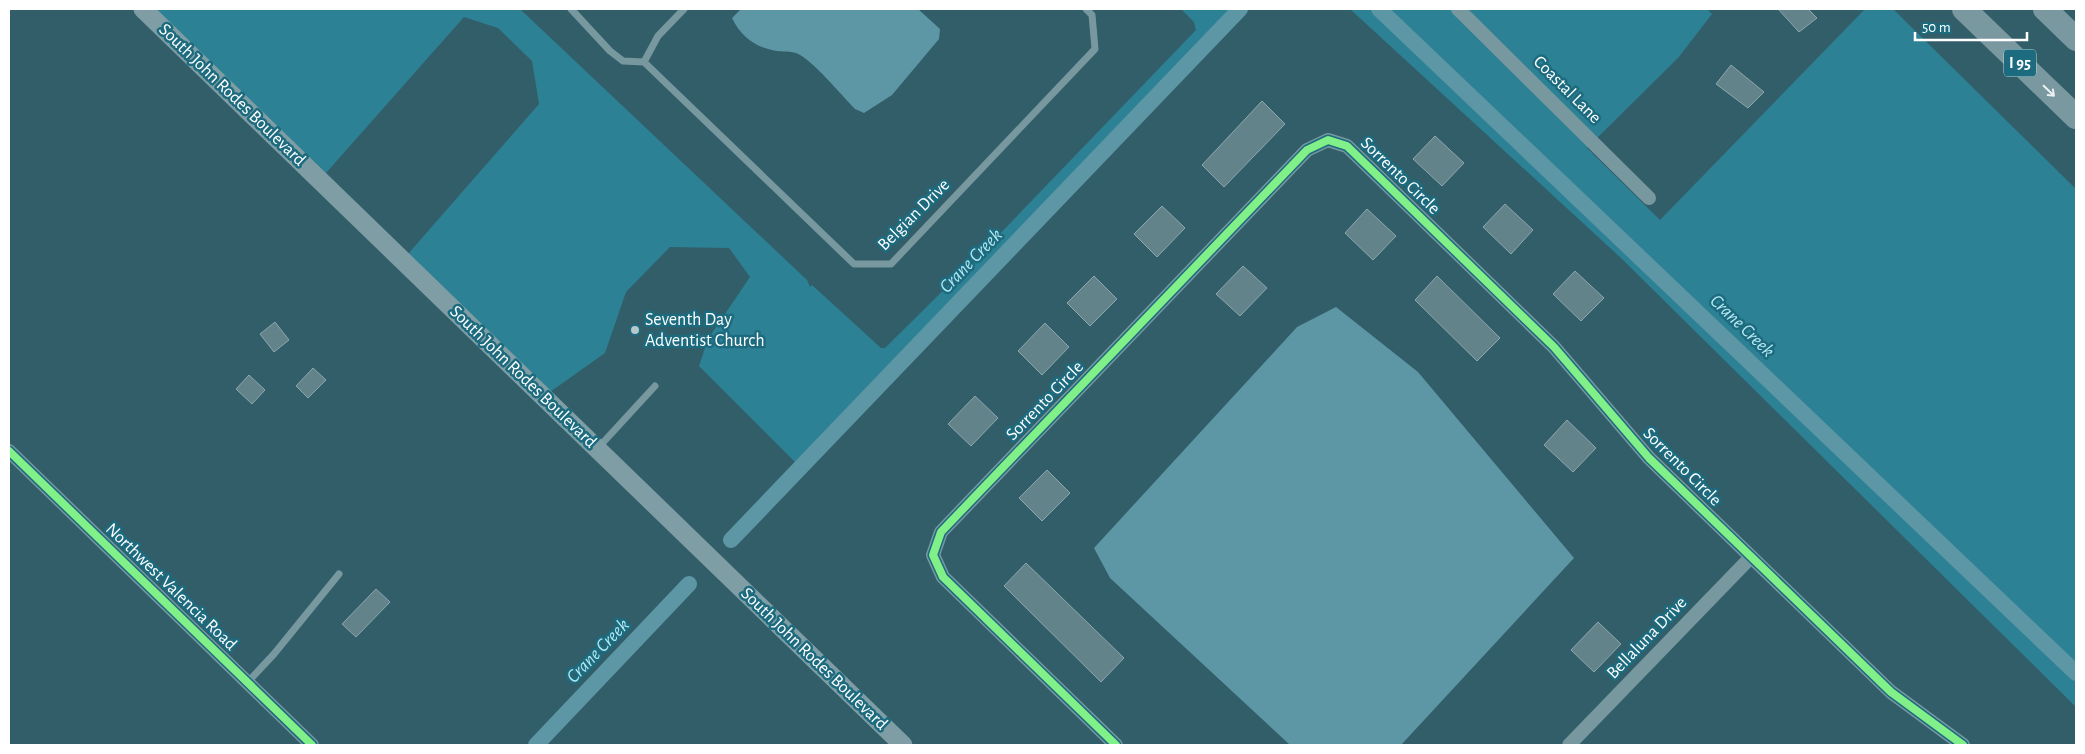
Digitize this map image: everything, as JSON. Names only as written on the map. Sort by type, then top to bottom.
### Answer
[{"type":"highway","name":"I 95","points":[[1964,9],[2076,117]]},
{"type":"highway","points":[[2045,9],[2076,39]]},
{"type":"main road","name":"South John Rodes Boulevard","points":[[143,9],[903,745]]},
{"type":"street","name":"Coastal Lane","points":[[1458,9],[1649,198]]},
{"type":"street","name":"Sorrento Circle","points":[[1116,745],[943,577],[933,554],[941,532],[1307,150],[1328,140],[1347,146],[1554,348],[1649,458],[1891,692],[1963,745]]},
{"type":"street","name":"Northwest Valencia Road","points":[[9,451],[312,745]]},
{"type":"street","name":"Bellaluna Drive","points":[[1569,745],[1751,558]]},
{"type":"lane","points":[[571,9],[610,51],[623,61],[644,62],[658,36],[684,9]]},
{"type":"lane","name":"Belgian Drive","points":[[644,62],[854,264],[891,264],[1094,49],[1092,15],[1086,9]]},
{"type":"lane","points":[[598,449],[655,386]]},
{"type":"lane","points":[[247,683],[274,654],[339,574]]},
{"type":"shaded area","points":[[154,9],[520,9],[807,280],[810,287],[812,285],[881,348],[885,348],[992,242],[1196,30],[1194,22],[1181,9],[1237,9],[1195,58],[797,464],[699,366],[708,339],[750,277],[729,248],[670,247],[626,292],[605,353],[550,392],[408,254],[539,104],[532,61],[498,28],[464,17],[326,173]]},
{"type":"shaded area","points":[[741,9],[918,9],[940,29],[939,39],[892,95],[864,113],[855,109],[803,57],[794,52],[769,50],[745,36],[732,18]]},
{"type":"shaded area","points":[[1350,9],[1707,9],[1712,14],[1678,58],[1587,148],[1660,220],[1865,9],[1893,9],[2076,189],[2076,707],[1621,258]]},
{"type":"shaded area","points":[[1336,307],[1418,372],[1574,558],[1401,745],[1290,745],[1110,578],[1094,548],[1297,327]]},
{"type":"building","points":[[1778,9],[1808,9],[1817,18],[1799,32]]},
{"type":"building","points":[[1731,65],[1764,92],[1748,108],[1716,84]]},
{"type":"building","points":[[1262,101],[1285,124],[1224,187],[1202,165]]},
{"type":"building","points":[[1435,136],[1464,163],[1442,186],[1413,159]]},
{"type":"building","points":[[1505,204],[1533,230],[1511,254],[1483,227]]},
{"type":"building","points":[[1162,206],[1185,228],[1157,257],[1134,234]]},
{"type":"building","points":[[1367,209],[1396,236],[1373,260],[1345,233]]},
{"type":"building","points":[[1243,266],[1267,288],[1240,316],[1216,294]]},
{"type":"building","points":[[1575,271],[1604,298],[1581,321],[1553,294]]},
{"type":"building","points":[[1094,276],[1117,299],[1090,326],[1067,303]]},
{"type":"building","points":[[1437,276],[1500,338],[1477,361],[1415,300]]},
{"type":"building","points":[[275,322],[289,340],[274,352],[260,334]]},
{"type":"building","points":[[1045,323],[1069,347],[1042,375],[1018,351]]},
{"type":"building","points":[[313,368],[326,380],[308,398],[296,386]]},
{"type":"building","points":[[249,375],[265,390],[252,404],[236,389]]},
{"type":"building","points":[[975,396],[998,418],[971,446],[948,424]]},
{"type":"building","points":[[1567,420],[1596,448],[1573,472],[1544,445]]},
{"type":"building","points":[[1047,470],[1070,493],[1042,521],[1019,498]]},
{"type":"building","points":[[1026,563],[1124,658],[1101,682],[1004,586]]},
{"type":"building","points":[[376,589],[390,602],[356,637],[342,624]]},
{"type":"building","points":[[1598,622],[1621,644],[1594,672],[1571,650]]},
{"type":"waterway","name":"Crane Creek","points":[[731,540],[1240,9]]},
{"type":"waterway","name":"Crane Creek","points":[[1379,9],[2076,673]]},
{"type":"waterway","name":"Crane Creek","points":[[536,745],[689,584]]},
{"type":"cycle path","points":[[1116,745],[943,577],[933,555],[941,532],[1307,150],[1328,140],[1347,146],[1554,347],[1649,458],[1891,692],[1963,745]]},
{"type":"cycle path","points":[[9,451],[312,745]]},
{"type":"place","name":"Seventh Day Adventist Church","points":[[635,330]]}]
